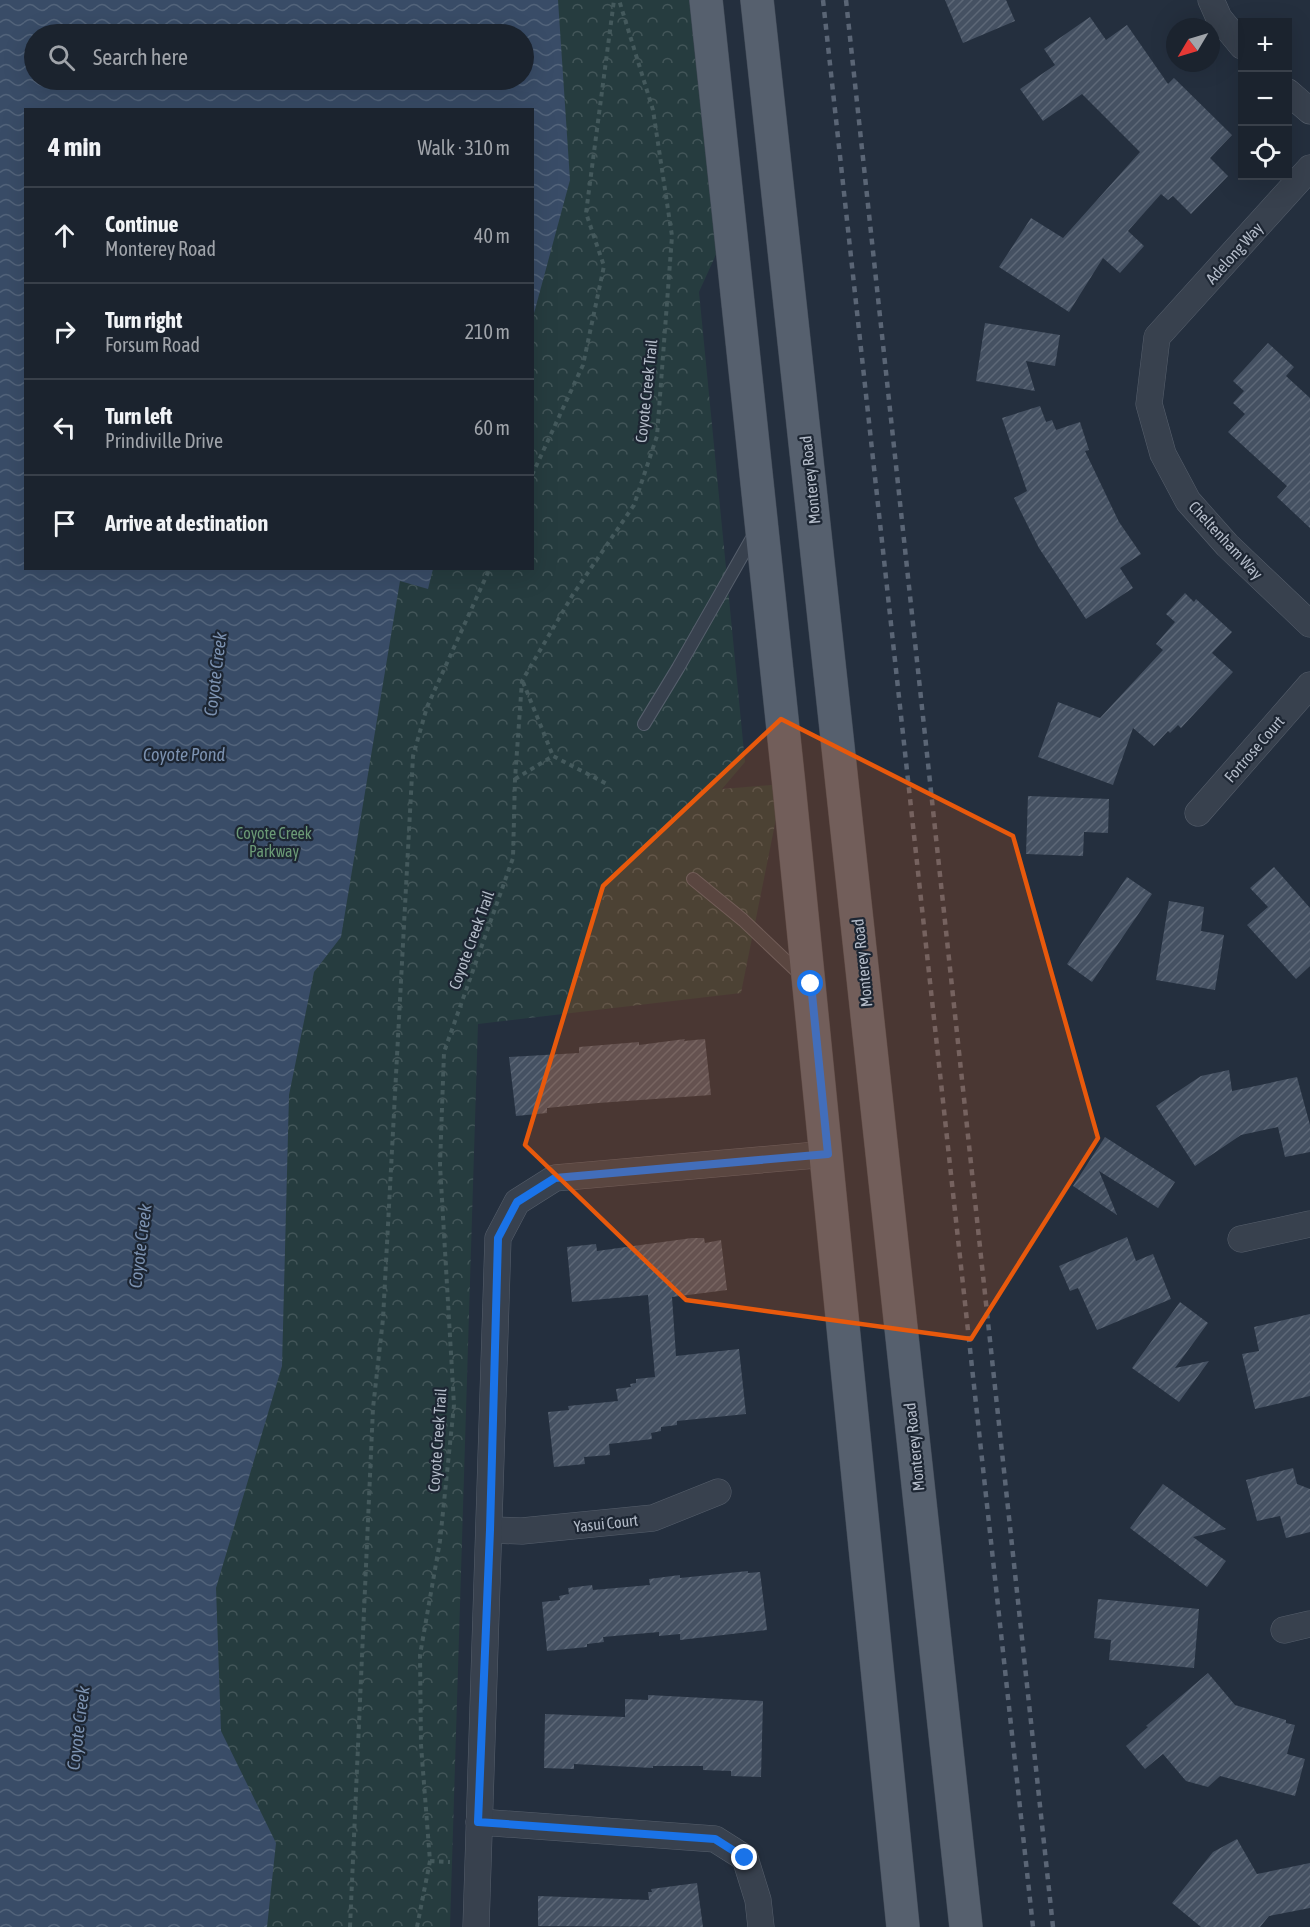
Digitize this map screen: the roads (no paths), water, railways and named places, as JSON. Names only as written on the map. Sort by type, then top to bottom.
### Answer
[{"type":"main road","points":[[706,0],[811,984],[903,1927]]},
{"type":"main road","name":"Monterey Road","points":[[757,0],[966,1927]]},
{"type":"street","points":[[1211,0],[1219,18],[1238,41]]},
{"type":"street","points":[[1292,96],[1310,111]]},
{"type":"street","name":"Adelong Way","points":[[1157,338],[1310,168]]},
{"type":"street","name":"Cheltenham Way","points":[[1157,338],[1149,404],[1163,454],[1188,501],[1227,545],[1310,624]]},
{"type":"street","name":"Fortrose Court","points":[[1198,813],[1310,685]]},
{"type":"street","points":[[476,1927],[498,1238],[517,1202],[555,1178],[828,1154]]},
{"type":"street","points":[[1241,1239],[1310,1224]]},
{"type":"street","name":"Yasui Court","points":[[490,1530],[522,1531],[653,1518],[718,1492]]},
{"type":"street","points":[[1284,1630],[1310,1624]]},
{"type":"street","points":[[478,1822],[715,1839],[745,1858],[758,1900],[760,1927]]},
{"type":"lane","points":[[644,724],[763,519]]},
{"type":"lane","points":[[693,879],[743,920],[811,984]]},
{"type":"water","name":"Coyote Pond","points":[[0,0],[558,0],[570,180],[534,313],[534,108],[24,108],[24,570],[433,570],[428,589],[400,581],[341,937],[314,972],[289,1095],[282,1366],[216,1588],[221,1731],[276,1843],[267,1927],[0,1927]]},
{"type":"railway","points":[[823,0],[1033,1927]]},
{"type":"railway","points":[[846,0],[1053,1927]]},
{"type":"water label","name":"Coyote Creek","points":[[215,674]]},
{"type":"water label","name":"Coyote Creek","points":[[140,1246]]},
{"type":"water label","name":"Coyote Creek","points":[[78,1728]]},
{"type":"park label","name":"Coyote Creek Parkway","points":[[274,842]]}]
